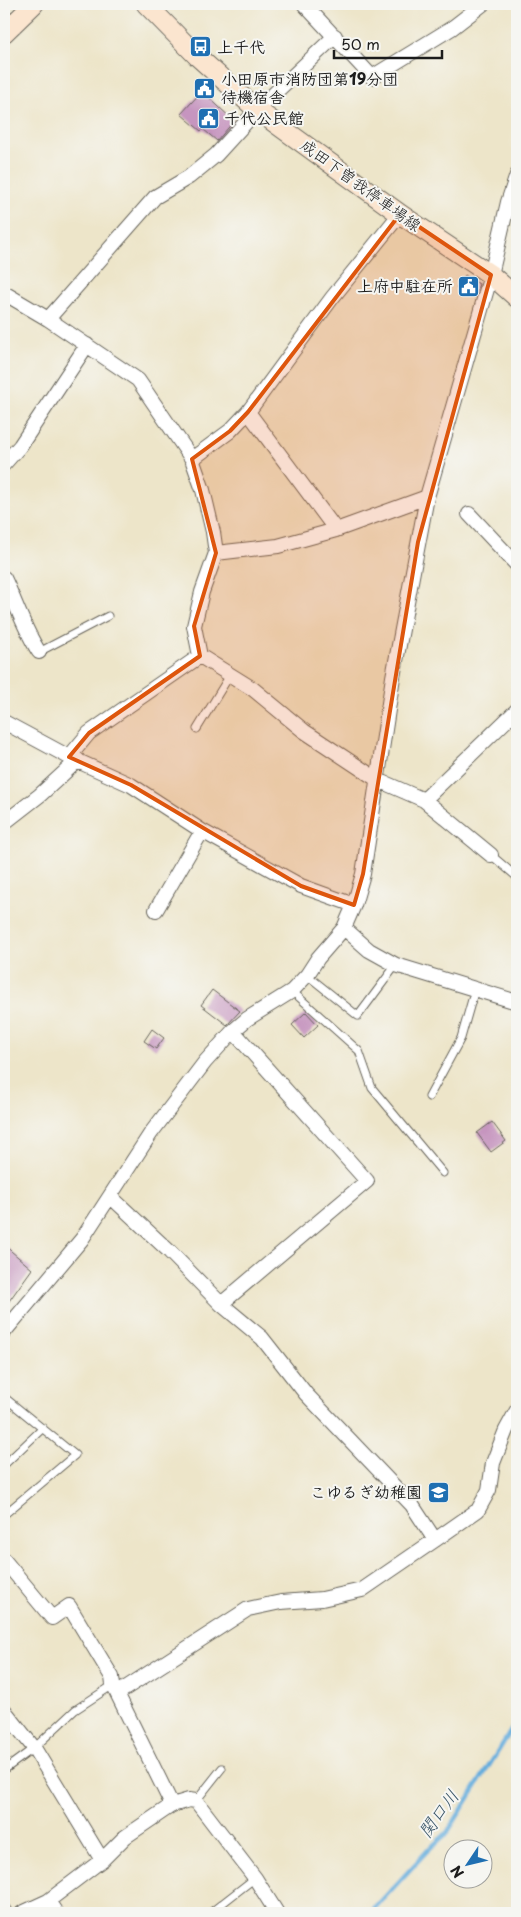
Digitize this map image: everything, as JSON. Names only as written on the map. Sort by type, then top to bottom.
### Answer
[{"type":"main road","points":[[4,33],[34,4]]},
{"type":"main road","name":"成田下曽我停車場線","points":[[154,6],[198,57],[257,110],[400,214],[490,275],[517,298]]},
{"type":"street","points":[[304,4],[372,77],[444,33],[478,5]]},
{"type":"street","points":[[48,319],[155,197],[189,177],[216,155],[257,110],[334,36]]},
{"type":"street","points":[[4,1332],[82,1239],[151,1134],[205,1062],[233,1031],[247,1019],[292,990],[307,975],[318,958],[344,928],[364,874],[393,678],[427,497],[517,175]]},
{"type":"street","points":[[192,459],[230,432],[248,412],[332,298],[400,214]]},
{"type":"street","points":[[4,293],[48,319],[138,380],[192,459],[203,490],[216,553],[202,592],[194,626],[200,656],[254,689],[304,731],[378,780],[424,800],[491,855]]},
{"type":"street","points":[[4,464],[20,446],[87,345]]},
{"type":"street","points":[[248,412],[336,530]]},
{"type":"street","points":[[216,553],[278,546],[336,530],[427,497]]},
{"type":"street","points":[[469,514],[517,565]]},
{"type":"street","points":[[4,578],[27,634],[38,652]]},
{"type":"street","points":[[4,823],[40,795],[74,758],[89,733],[200,656]]},
{"type":"street","points":[[424,800],[517,710]]},
{"type":"street","points":[[4,722],[131,785],[202,830],[301,886],[354,905]]},
{"type":"street","points":[[156,910],[202,830]]},
{"type":"street","points":[[344,928],[369,950],[396,965],[517,1002]]},
{"type":"street","points":[[221,1304],[367,1181],[233,1031]]},
{"type":"street","points":[[110,1196],[221,1304],[262,1338],[306,1394],[412,1505],[435,1540]]},
{"type":"street","points":[[116,1689],[248,1609],[281,1602],[322,1599],[362,1590],[435,1540],[478,1510],[490,1490],[493,1463],[502,1438],[517,1410]]},
{"type":"street","points":[[4,1560],[52,1618],[69,1606],[112,1677],[172,1805]]},
{"type":"street","points":[[4,1710],[34,1748],[102,1860]]},
{"type":"street","points":[[22,1913],[48,1901],[102,1860],[125,1837],[172,1805],[189,1800],[196,1802],[255,1878],[277,1913]]},
{"type":"street","points":[[48,1901],[56,1913]]},
{"type":"lane","points":[[38,652],[108,616]]},
{"type":"lane","points":[[197,729],[230,675]]},
{"type":"lane","points":[[491,855],[517,877]]},
{"type":"lane","points":[[307,975],[358,1016],[396,965]]},
{"type":"lane","points":[[429,1097],[461,1038],[476,989]]},
{"type":"lane","points":[[292,990],[359,1051],[372,1088],[443,1173]]},
{"type":"lane","points":[[4,1396],[75,1455],[6,1513]]},
{"type":"lane","points":[[4,1465],[44,1428]]},
{"type":"lane","points":[[4,1770],[34,1748],[75,1710],[116,1689]]},
{"type":"lane","points":[[196,1802],[222,1768]]},
{"type":"lane","points":[[210,1913],[255,1878]]},
{"type":"highlighted area","points":[[400,214],[491,275],[418,542],[363,874],[354,905],[301,886],[131,785],[69,757],[89,733],[200,656],[194,626],[216,553],[192,459],[230,431],[248,412]]},
{"type":"building","name":"千代公民館","points":[[202,91],[234,121],[217,141],[203,129],[201,131],[181,114]]},
{"type":"building","name":"上府中駐在所","points":[[465,275],[479,284],[475,297],[456,288]]},
{"type":"building","points":[[212,990],[240,1011],[227,1025],[201,1005]]},
{"type":"building","points":[[306,1012],[318,1025],[304,1038],[292,1025]]},
{"type":"building","points":[[152,1029],[164,1038],[156,1049],[144,1041]]},
{"type":"building","points":[[492,1122],[506,1141],[491,1152],[477,1133]]},
{"type":"building","points":[[4,1245],[32,1269],[4,1308]]},
{"type":"waterway","name":"関口川","points":[[370,1913],[428,1850],[447,1833],[517,1721]]},
{"type":"place","name":"上千代","points":[[201,47]]},
{"type":"place","name":"小田原市消防団第19分団 待機宿舎","points":[[205,88]]},
{"type":"place","name":"千代公民館","points":[[208,118]]},
{"type":"place","name":"上府中駐在所","points":[[469,286]]},
{"type":"place","name":"こゆるぎ幼稚園","points":[[438,1492]]}]
